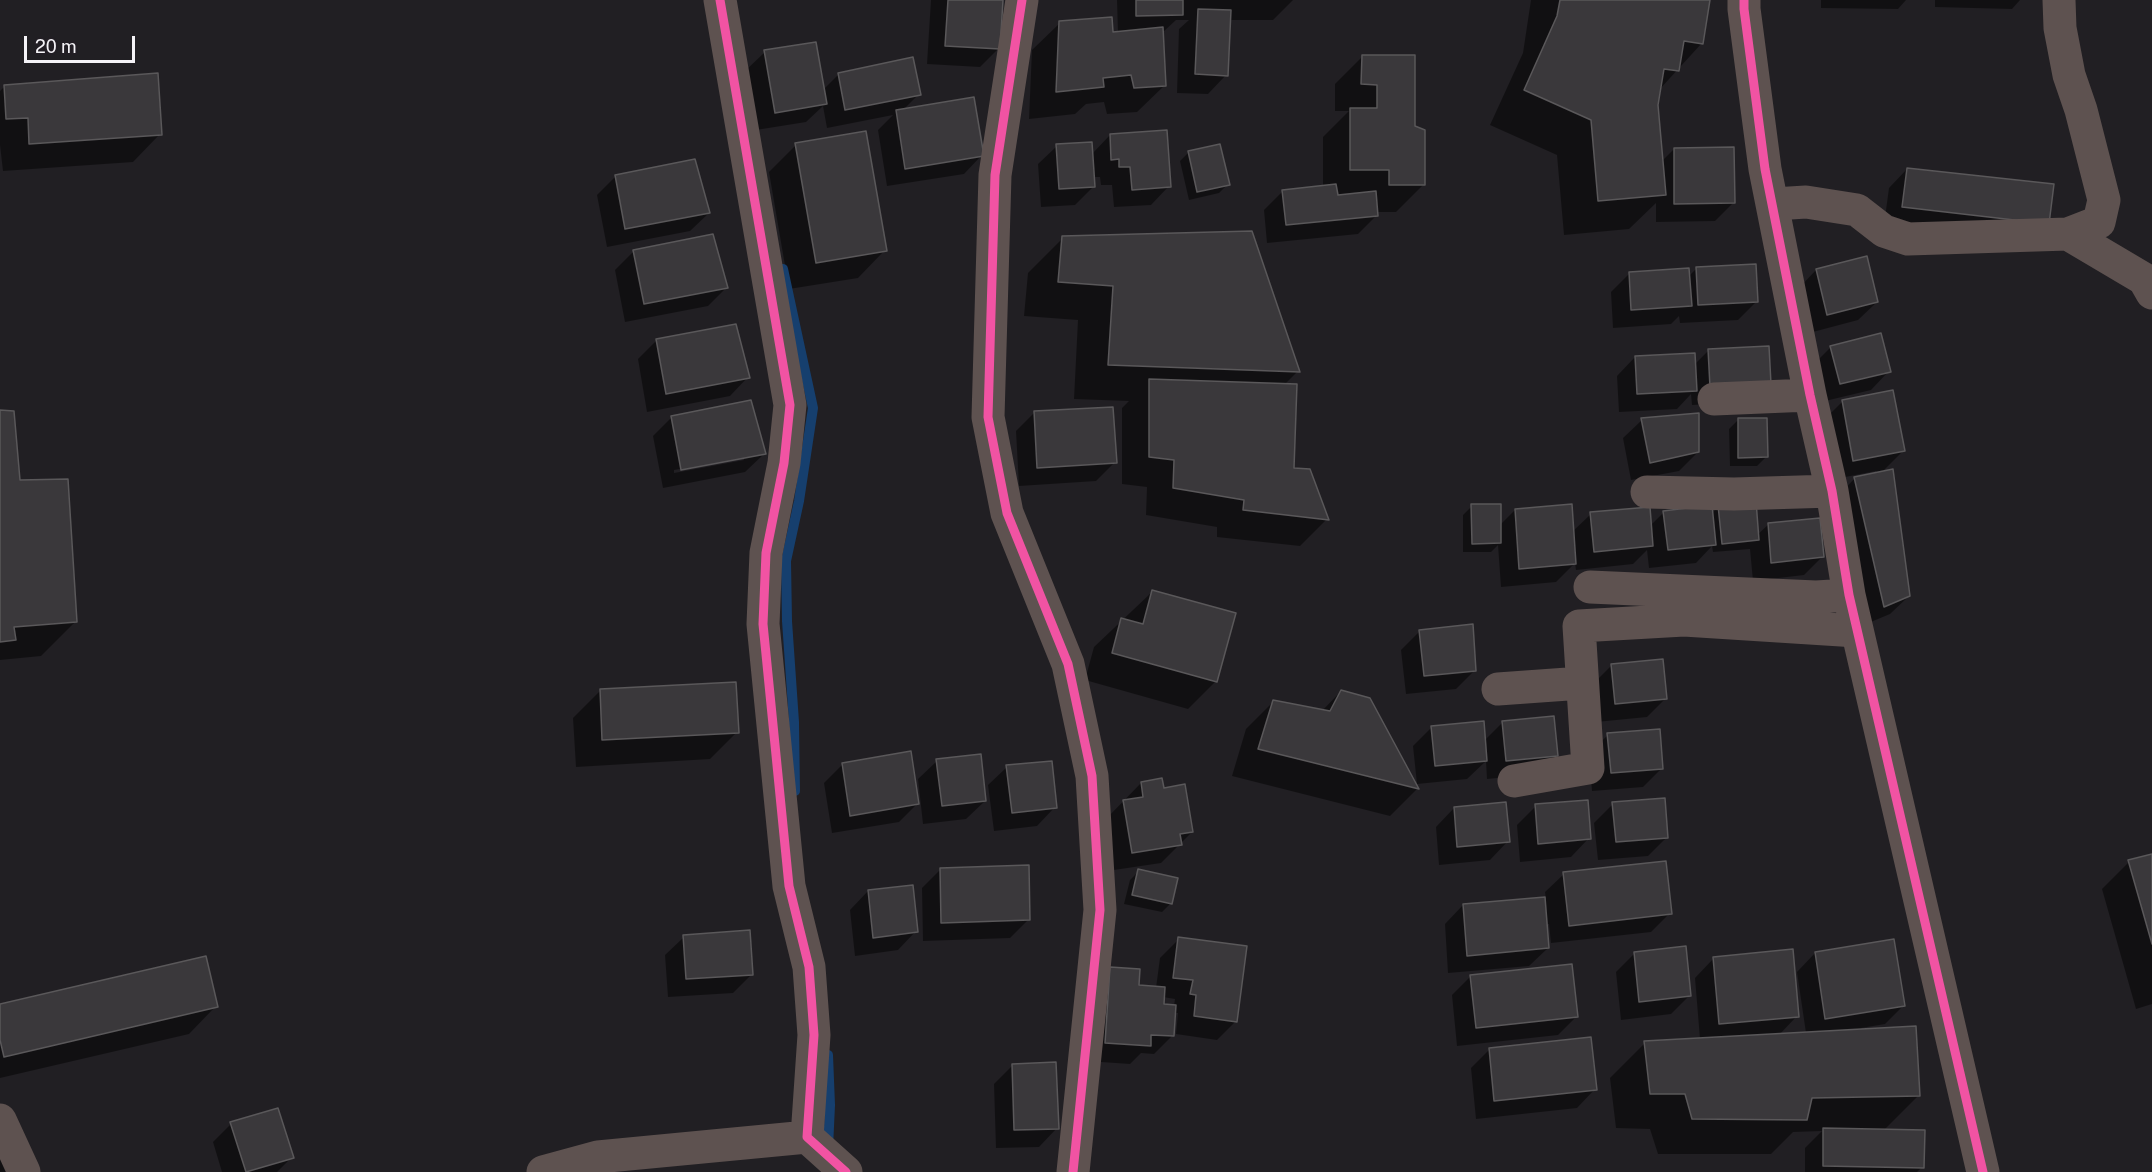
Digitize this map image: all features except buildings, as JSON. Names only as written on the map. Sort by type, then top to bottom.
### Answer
[{"type":"street","points":[[720,0],[790,405],[784,463],[766,553],[764,624],[789,886],[809,967],[814,1035],[807,1137]]},
{"type":"street","points":[[1022,0],[995,175],[988,417],[1007,513],[1068,664],[1092,776],[1100,910],[1073,1172]]},
{"type":"street","points":[[1744,0],[1765,169],[1774,204],[1810,395],[1832,491],[1848,595],[1983,1172]]},
{"type":"street","points":[[1774,204],[1806,202],[1857,210],[1884,231],[1908,239],[2068,234],[2100,222],[2104,200],[2081,110],[2069,75],[2060,28],[2059,0]]},
{"type":"street","points":[[2068,234],[2144,279],[2152,293]]},
{"type":"street","points":[[1714,399],[1810,395]]},
{"type":"street","points":[[1647,492],[1734,494],[1832,491]]},
{"type":"street","points":[[1590,587],[1815,597],[1848,595]]},
{"type":"street","points":[[1514,781],[1588,768],[1579,626],[1684,620],[1857,630]]},
{"type":"street","points":[[1498,689],[1582,683]]},
{"type":"street","points":[[0,1120],[24,1172]]},
{"type":"street","points":[[543,1172],[598,1157],[807,1137],[846,1172]]},
{"type":"waterway","points":[[783,269],[813,408],[799,501],[786,561],[795,791]]},
{"type":"waterway","points":[[828,1055],[830,1105],[828,1148]]},
{"type":"cycle path","points":[[720,0],[790,405],[784,463],[766,553],[763,624],[789,886],[809,967],[814,1035],[807,1137],[846,1172]]},
{"type":"cycle path","points":[[1022,0],[995,175],[988,417],[1007,513],[1068,664],[1092,776],[1100,910],[1073,1172]]},
{"type":"cycle path","points":[[1744,0],[1765,169],[1810,395],[1832,491],[1849,595],[1983,1172]]}]
